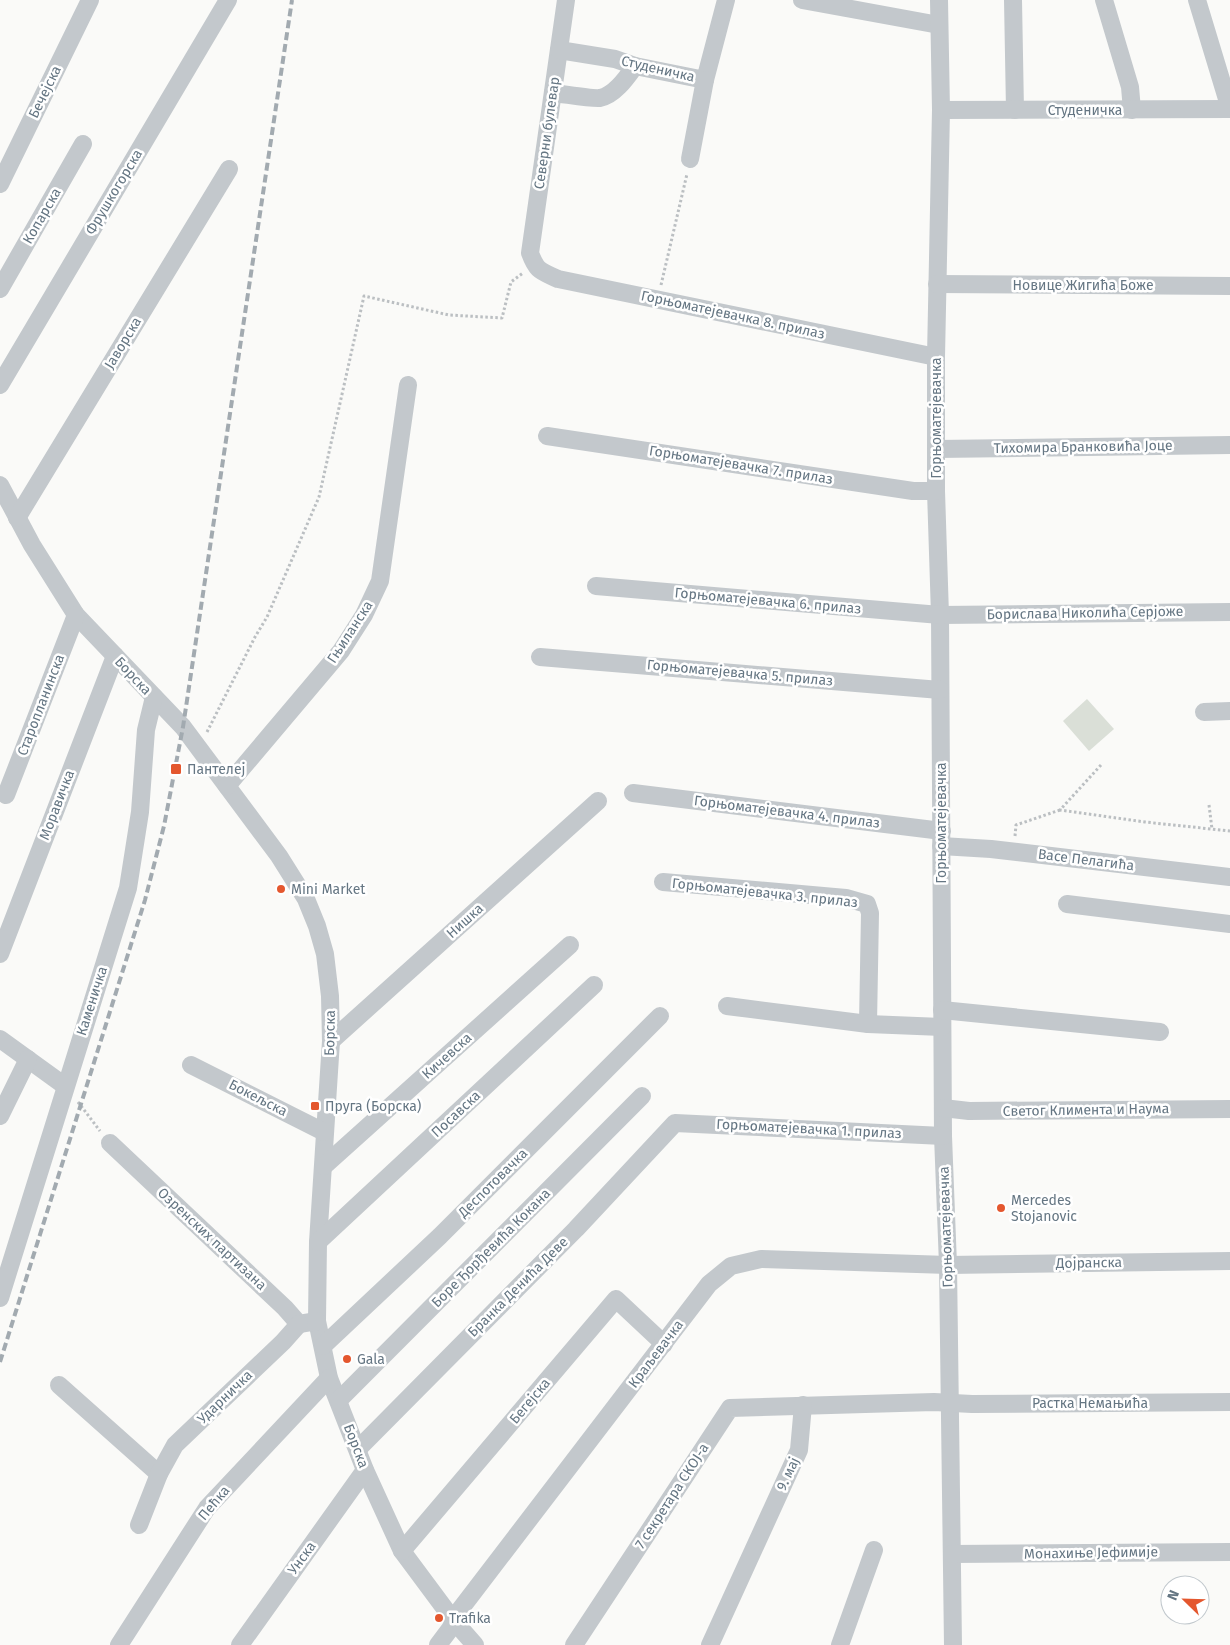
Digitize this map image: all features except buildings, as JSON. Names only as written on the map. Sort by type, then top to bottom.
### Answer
[{"type":"street","name":"Бечејска","points":[[0,184],[90,0]]},
{"type":"street","name":"Фрушкогорска","points":[[0,385],[228,0]]},
{"type":"street","name":"Северни булевар","points":[[534,265],[530,253],[566,0]]},
{"type":"street","name":"Студеничка","points":[[559,50],[615,59],[635,66],[706,80],[726,0]]},
{"type":"street","points":[[802,0],[939,25]]},
{"type":"street","name":"Горњоматејевачка","points":[[939,0],[941,110],[936,357],[936,491],[940,615],[943,1136],[948,1265],[953,1645]]},
{"type":"street","points":[[1013,0],[1015,110]]},
{"type":"street","points":[[1104,0],[1130,87],[1132,110]]},
{"type":"street","points":[[1198,0],[1230,109]]},
{"type":"street","points":[[553,93],[600,98],[611,93],[635,66]]},
{"type":"street","points":[[690,159],[706,80]]},
{"type":"street","name":"Студеничка","points":[[941,110],[1230,109]]},
{"type":"street","name":"Копарска","points":[[0,288],[83,144]]},
{"type":"street","name":"Јаворска","points":[[17,518],[229,169]]},
{"type":"street","name":"Горњоматејевачка 8. прилаз","points":[[534,265],[539,270],[558,279],[936,357]]},
{"type":"street","name":"Новице Жигића Боже","points":[[937,284],[1230,286]]},
{"type":"street","name":"Гњиланска","points":[[227,786],[341,651],[364,615],[380,581],[408,385]]},
{"type":"street","name":"Горњоматејевачка 7. прилаз","points":[[547,436],[913,491],[936,491]]},
{"type":"street","name":"Тихомира Бранковића Јоце","points":[[936,449],[1230,445]]},
{"type":"street","name":"Борска","points":[[0,485],[32,546],[76,615],[183,727],[279,856],[306,899],[325,954],[330,996],[331,1041],[318,1242],[317,1321],[329,1378],[365,1470],[402,1551],[454,1621],[475,1645]]},
{"type":"street","name":"Горњоматејевачка 6. прилаз","points":[[596,586],[940,615]]},
{"type":"street","name":"Борислава Николића Серјоже","points":[[940,615],[1230,612]]},
{"type":"street","name":"Старопланинска","points":[[6,795],[76,615]]},
{"type":"street","name":"Моравичка","points":[[0,954],[115,656]]},
{"type":"street","name":"Горњоматејевачка 5. прилаз","points":[[540,657],[940,690]]},
{"type":"street","name":"Каменичка","points":[[0,1298],[128,888],[140,812],[146,730],[154,697]]},
{"type":"street","points":[[1204,712],[1230,711]]},
{"type":"street","name":"Горњоматејевачка 4. прилаз","points":[[633,792],[942,839]]},
{"type":"street","name":"Нишка","points":[[331,1041],[598,801]]},
{"type":"street","name":"Васе Пелагића","points":[[942,839],[1013,852],[1230,877]]},
{"type":"street","name":"Горњоматејевачка 3. прилаз","points":[[663,882],[846,898],[859,900],[867,904],[870,912],[868,1024]]},
{"type":"street","points":[[1067,904],[1230,924]]},
{"type":"street","name":"Кичевска","points":[[324,1166],[570,945]]},
{"type":"street","name":"Посавска","points":[[318,1242],[594,985]]},
{"type":"street","points":[[727,1006],[868,1024],[942,1018],[1160,1032]]},
{"type":"street","name":"Деспотовачка","points":[[323,1346],[440,1236],[660,1016]]},
{"type":"street","points":[[0,1039],[65,1086]]},
{"type":"street","points":[[0,1116],[28,1059]]},
{"type":"street","name":"Бокељска","points":[[191,1065],[324,1132]]},
{"type":"street","name":"Боре Ђорђевића Кокана","points":[[339,1400],[642,1096]]},
{"type":"street","name":"Светог Климента и Наума","points":[[943,1108],[969,1111],[1230,1109]]},
{"type":"street","name":"Горњоматејевачка 1. прилаз","points":[[675,1123],[943,1136]]},
{"type":"street","name":"Бранка Денића Деве","points":[[358,1448],[576,1229],[675,1123]]},
{"type":"street","name":"Озренских партизана","points":[[110,1143],[299,1324]]},
{"type":"street","name":"Краљевачка","points":[[438,1645],[459,1611],[709,1284],[731,1266],[761,1260],[948,1265]]},
{"type":"street","name":"Дојранска","points":[[948,1265],[1230,1261]]},
{"type":"street","name":"Бегејска","points":[[402,1551],[616,1300],[664,1344]]},
{"type":"street","points":[[299,1324],[317,1321]]},
{"type":"street","name":"Ударничка","points":[[139,1525],[159,1474],[174,1445],[283,1342],[299,1324]]},
{"type":"street","name":"Пећка","points":[[119,1645],[207,1508],[329,1378]]},
{"type":"street","points":[[59,1385],[159,1474]]},
{"type":"street","name":"Растка Немањића","points":[[950,1403],[1230,1402]]},
{"type":"street","points":[[803,1406],[950,1403]]},
{"type":"street","name":"7 секретара СКОЈ-а","points":[[574,1645],[730,1408],[803,1406]]},
{"type":"street","name":"9. мај","points":[[710,1645],[799,1450],[803,1406]]},
{"type":"street","name":"Унска","points":[[240,1645],[365,1470]]},
{"type":"street","points":[[840,1645],[874,1550]]},
{"type":"street","name":"Монахиње Јефимије","points":[[952,1554],[1230,1552]]},
{"type":"path","points":[[658,299],[690,159]]},
{"type":"path","points":[[198,748],[267,617],[318,497],[364,296],[449,316],[502,318],[511,282],[534,265]]},
{"type":"path","points":[[1013,852],[1016,826],[1060,810],[1101,765]]},
{"type":"path","points":[[1209,804],[1212,829]]},
{"type":"path","points":[[1060,810],[1230,831]]},
{"type":"path","points":[[65,1086],[110,1143]]},
{"type":"shaded area","points":[[1087,699],[1114,729],[1089,751],[1063,721]]},
{"type":"railway","points":[[0,1362],[145,900],[164,826],[183,727],[292,0]]},
{"type":"place","name":"Пантелеј","points":[[176,769]]},
{"type":"place","name":"Mini Market","points":[[281,889]]},
{"type":"place","name":"Пруга (Борска)","points":[[315,1106]]},
{"type":"place","name":"Mercedes Stojanovic","points":[[1001,1208]]},
{"type":"place","name":"Gala","points":[[347,1359]]},
{"type":"place","name":"Trafika","points":[[439,1618]]}]
